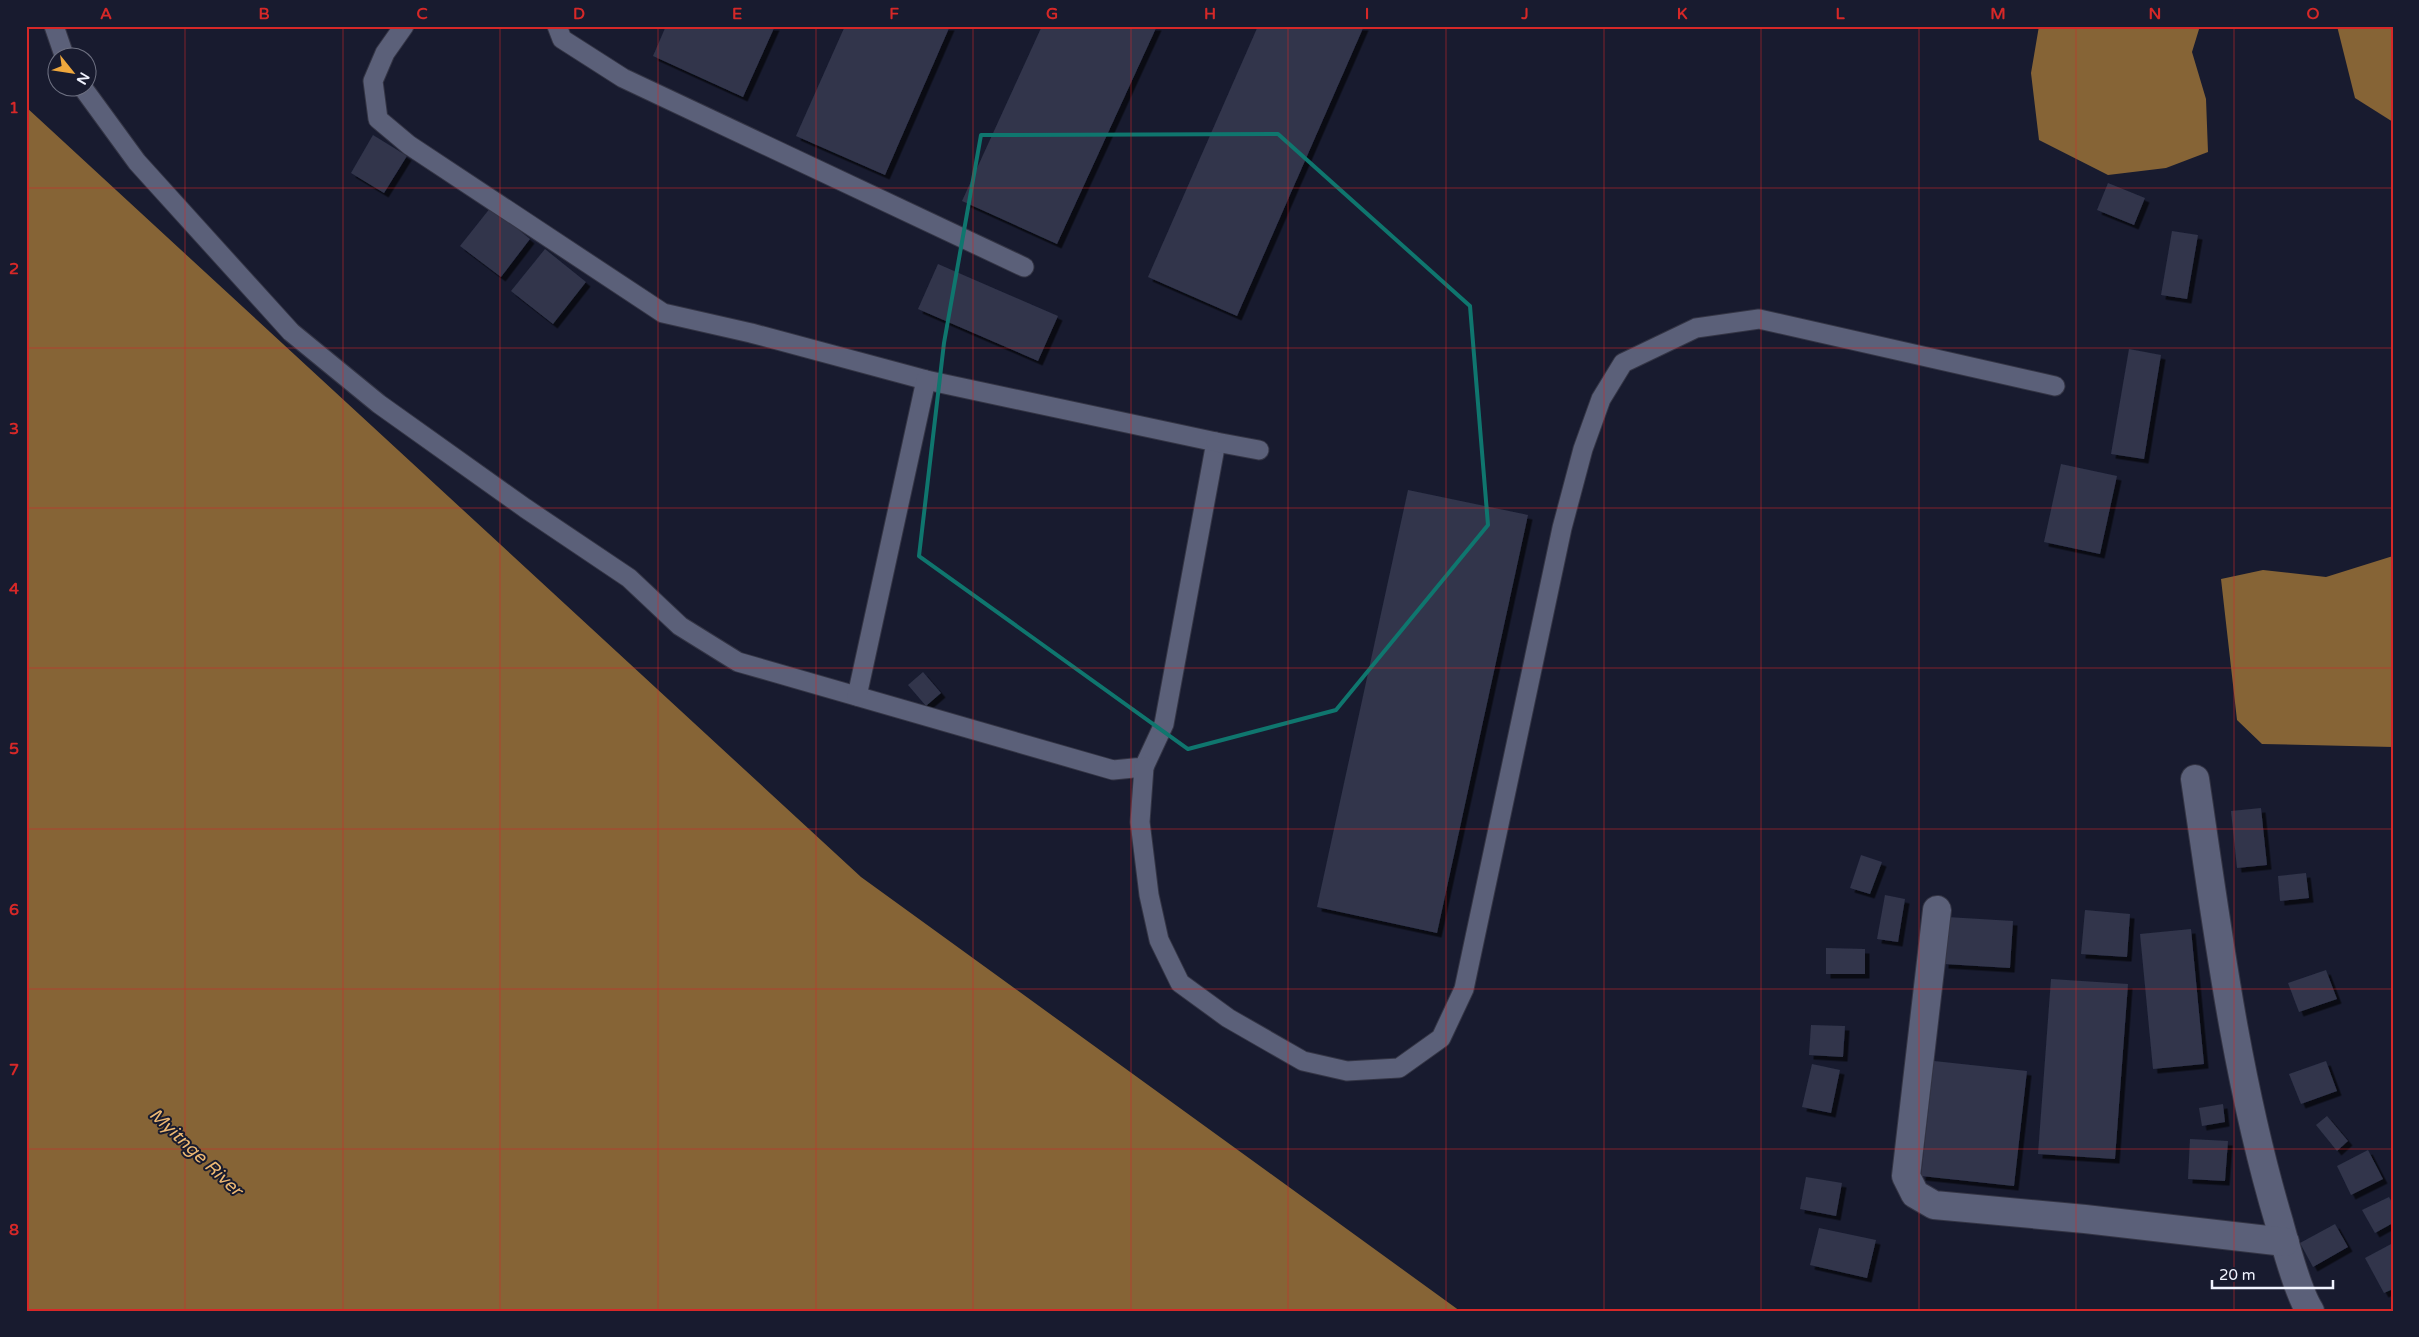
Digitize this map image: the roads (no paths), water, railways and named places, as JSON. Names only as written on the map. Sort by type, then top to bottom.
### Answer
[{"type":"street","points":[[2196,779],[2226,984],[2266,1178],[2305,1309]]},
{"type":"street","points":[[1937,910],[1906,1176],[1915,1194],[1934,1205],[2084,1219],[2285,1242]]},
{"type":"lane","points":[[54,26],[62,48]]},
{"type":"lane","points":[[404,26],[385,53],[373,81],[378,119],[418,150],[663,313],[751,332],[926,380],[1259,450]]},
{"type":"lane","points":[[557,26],[562,39],[623,78],[1024,267]]},
{"type":"lane","points":[[90,98],[137,162],[291,332],[379,404],[525,508],[629,578],[680,626],[738,662],[1113,770],[1144,766]]},
{"type":"lane","points":[[1216,442],[1164,724],[1144,766],[1140,822],[1149,895],[1159,940],[1180,983],[1228,1018],[1303,1061],[1347,1071],[1399,1068],[1441,1038],[1464,990],[1562,528],[1583,448],[1601,399],[1623,363],[1696,328],[1759,319],[2055,386]]},
{"type":"lane","points":[[857,696],[926,380]]},
{"type":"water","points":[[2039,26],[2200,26],[2192,52],[2206,99],[2208,152],[2166,168],[2108,175],[2039,140],[2031,73]]},
{"type":"water","points":[[2337,26],[2393,26],[2393,122],[2355,98]]},
{"type":"water","name":"Myitnge River","points":[[26,107],[861,877],[1460,1311],[26,1311]]},
{"type":"water","points":[[2393,556],[2393,747],[2262,744],[2237,720],[2221,579],[2263,570],[2326,577]]}]
